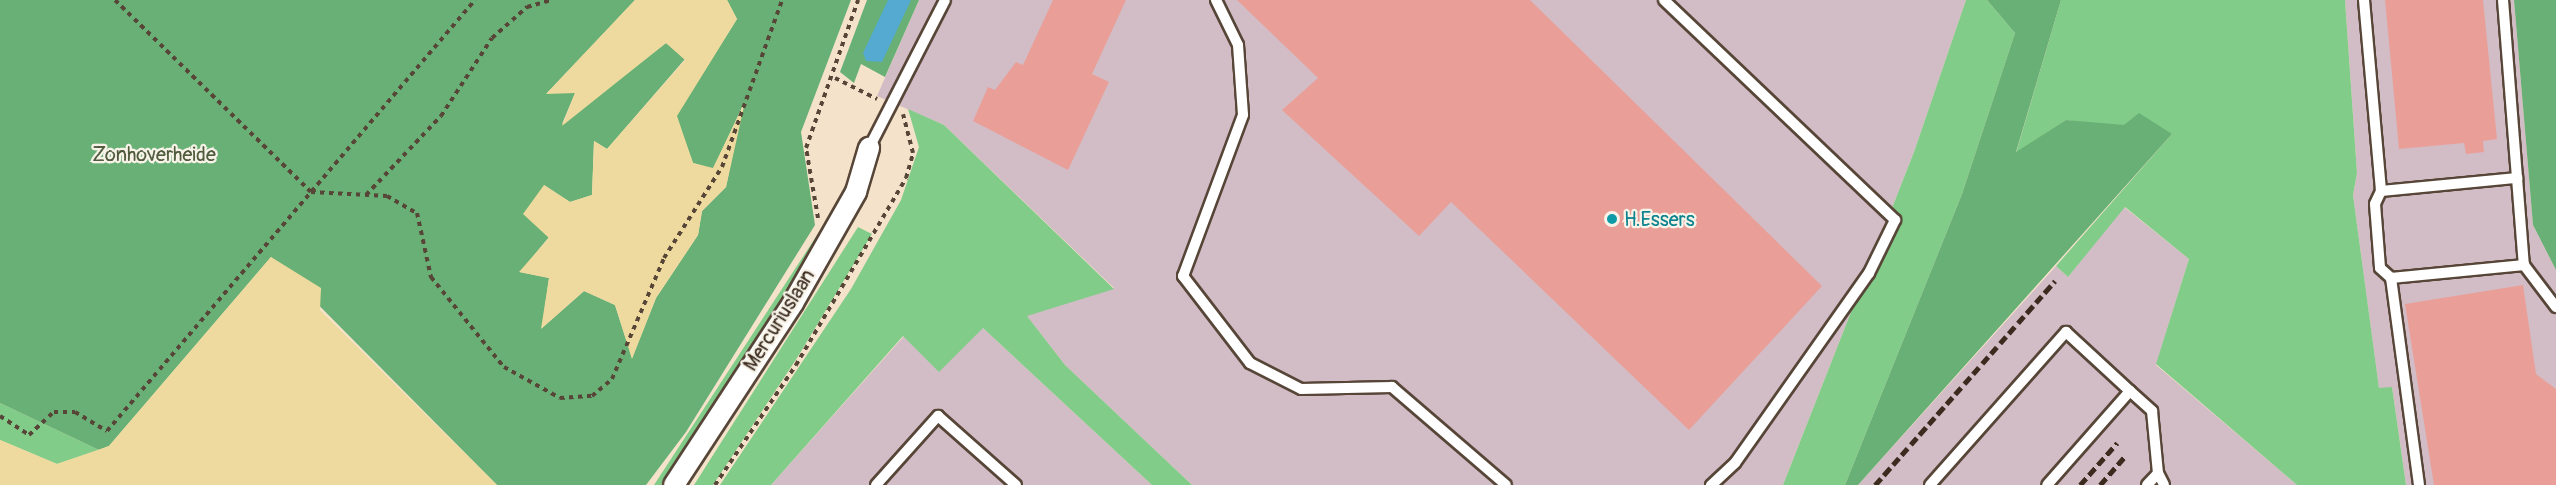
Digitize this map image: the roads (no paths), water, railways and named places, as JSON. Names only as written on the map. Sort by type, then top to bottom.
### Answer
[{"type":"street","name":"Mercuriuslaan","points":[[674,485],[793,303],[856,192],[869,148]]},
{"type":"lane","points":[[869,148],[945,0]]},
{"type":"lane","points":[[1216,0],[1238,45],[1243,115],[1183,276],[1250,363],[1301,389],[1392,387],[1506,485]]},
{"type":"lane","points":[[1664,0],[1895,220],[1869,273],[1735,463],[1711,485]]},
{"type":"lane","points":[[2364,0],[2381,191],[2375,204],[2380,268],[2391,278],[2419,485]]},
{"type":"lane","points":[[2503,0],[2524,265],[2556,307]]},
{"type":"lane","points":[[2381,191],[2517,178]]},
{"type":"lane","points":[[2391,278],[2524,265]]},
{"type":"lane","points":[[1930,485],[2066,332],[2152,411],[2158,473],[2164,485]]},
{"type":"lane","points":[[2047,485],[2130,391]]},
{"type":"lane","points":[[876,485],[938,416],[1016,485]]},
{"type":"lane","points":[[2147,485],[2158,473]]},
{"type":"water","points":[[888,0],[911,0],[882,62],[866,61],[863,53]]},
{"type":"railway","points":[[1875,485],[2055,281]]},
{"type":"railway","points":[[2080,485],[2117,443]]},
{"type":"railway","points":[[2100,485],[2125,456]]},
{"type":"place","name":"H.Essers","points":[[1612,219]]},
{"type":"park label","name":"Zonhoverheide","points":[[154,154]]}]
